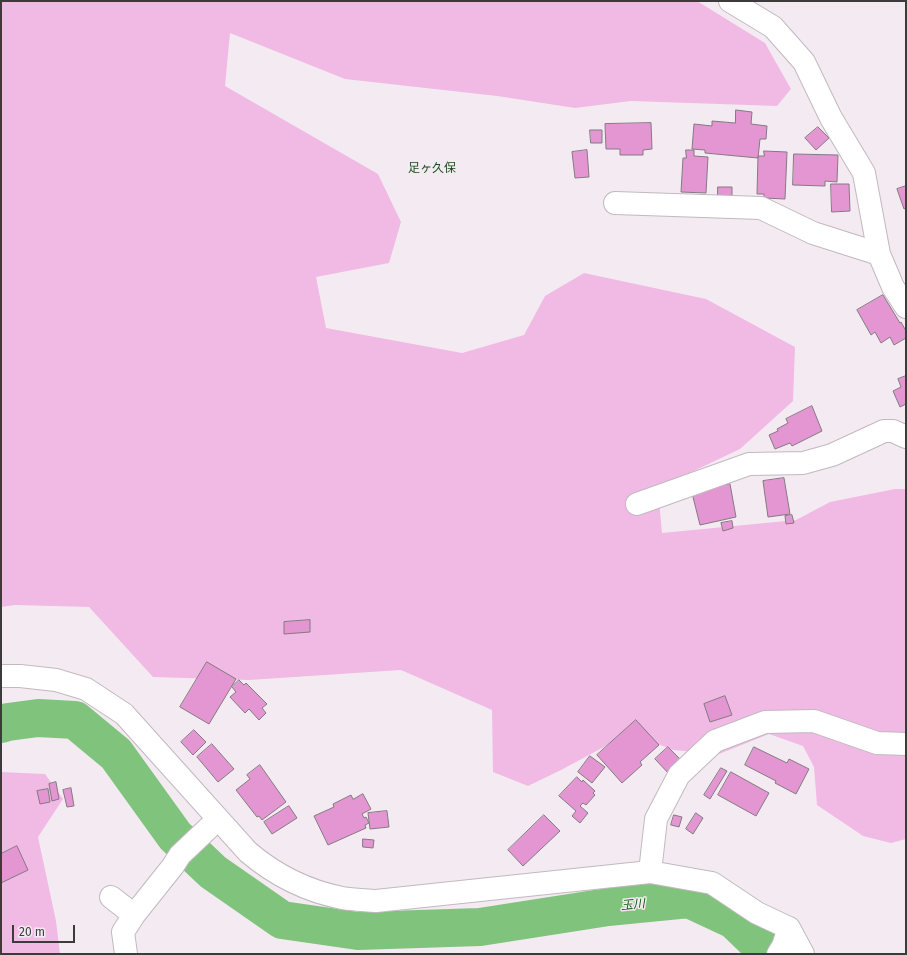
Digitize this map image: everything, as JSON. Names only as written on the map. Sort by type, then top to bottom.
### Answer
[{"type":"street","points":[[730,1],[773,27],[804,62],[831,118],[864,173],[879,254],[893,287],[906,307]]},
{"type":"street","points":[[615,203],[761,208],[813,233],[879,254]]},
{"type":"street","points":[[637,504],[749,464],[803,463],[832,455],[884,432],[893,432],[906,437]]},
{"type":"street","points":[[1,676],[20,676],[56,680],[86,689],[124,714],[248,852],[288,880],[342,898],[376,901],[650,872],[712,883],[757,913],[788,945]]},
{"type":"street","points":[[650,872],[656,819],[679,774],[715,741],[765,722],[814,721],[877,743],[906,744]]},
{"type":"street","points":[[126,954],[123,932],[134,915],[187,849],[218,819]]},
{"type":"street","points":[[110,897],[134,915]]},
{"type":"shaded area","points":[[1,1],[697,1],[765,43],[791,89],[777,106],[631,101],[575,108],[497,96],[345,79],[230,33],[225,86],[378,174],[401,222],[389,263],[316,277],[326,328],[462,353],[524,335],[545,296],[584,273],[706,299],[795,347],[793,401],[740,449],[658,488],[662,533],[796,520],[830,502],[895,489],[906,489],[906,839],[891,843],[863,836],[817,805],[814,767],[803,746],[769,734],[719,754],[673,750],[630,733],[528,786],[493,772],[492,710],[401,670],[249,680],[153,677],[89,607],[15,605],[1,607]]},
{"type":"shaded area","points":[[1,772],[45,774],[63,799],[38,837],[56,921],[60,954],[1,954]]},
{"type":"building","points":[[736,110],[752,112],[751,124],[767,126],[766,139],[760,139],[758,158],[705,153],[705,150],[692,149],[694,124],[712,126],[712,121],[735,123]]},
{"type":"building","points":[[651,123],[652,149],[643,150],[643,155],[620,155],[620,149],[606,149],[605,124]]},
{"type":"building","points":[[818,127],[829,138],[816,150],[805,138]]},
{"type":"building","points":[[590,130],[602,130],[602,143],[591,143]]},
{"type":"building","points":[[587,150],[589,177],[575,178],[572,152]]},
{"type":"building","points":[[686,150],[694,150],[694,156],[708,157],[706,193],[681,192],[683,158],[686,158]]},
{"type":"building","points":[[764,151],[787,152],[785,199],[764,198],[764,194],[757,194],[758,156],[764,156]]},
{"type":"building","points":[[794,154],[838,155],[837,182],[825,181],[825,186],[793,185]]},
{"type":"building","points":[[831,184],[849,184],[850,211],[832,212]]},
{"type":"building","points":[[906,186],[906,208],[904,209],[897,189]]},
{"type":"building","points":[[718,187],[732,187],[732,199],[718,199]]},
{"type":"building","points":[[883,295],[906,331],[906,338],[894,345],[890,337],[881,343],[875,332],[871,335],[857,310]]},
{"type":"building","points":[[906,376],[906,404],[900,407],[893,391],[901,387],[898,379]]},
{"type":"building","points":[[812,406],[822,431],[792,446],[790,443],[775,449],[769,435],[778,431],[777,429],[788,423],[786,419]]},
{"type":"building","points":[[784,478],[790,514],[768,517],[763,481]]},
{"type":"building","points":[[730,484],[736,517],[700,525],[692,493]]},
{"type":"building","points":[[792,515],[794,523],[786,524],[785,516]]},
{"type":"building","points":[[732,521],[733,528],[723,531],[721,523]]},
{"type":"building","points":[[310,620],[310,632],[284,634],[284,622]]},
{"type":"building","points":[[207,662],[236,679],[209,724],[180,707]]},
{"type":"building","points":[[239,680],[244,685],[246,683],[267,704],[262,708],[266,713],[259,720],[249,709],[245,713],[230,697],[236,692],[232,687]]},
{"type":"building","points":[[725,696],[732,715],[710,722],[704,704]]},
{"type":"building","points":[[636,720],[659,745],[640,762],[642,765],[622,783],[597,755]]},
{"type":"building","points":[[194,730],[206,742],[193,755],[181,742]]},
{"type":"building","points":[[212,744],[234,769],[218,782],[197,757]]},
{"type":"building","points":[[668,747],[683,762],[670,775],[655,759]]},
{"type":"building","points":[[754,747],[787,763],[789,759],[809,769],[796,794],[775,783],[776,781],[745,765]]},
{"type":"building","points":[[590,756],[605,767],[592,783],[578,772]]},
{"type":"building","points":[[260,765],[286,802],[262,820],[259,816],[257,817],[236,790],[250,779],[247,775]]},
{"type":"building","points":[[721,768],[727,771],[710,799],[704,795]]},
{"type":"building","points":[[731,772],[769,793],[756,816],[718,795]]},
{"type":"building","points":[[577,777],[582,782],[583,780],[595,791],[593,793],[595,795],[586,805],[583,803],[580,806],[588,813],[580,823],[572,816],[576,811],[559,796]]},
{"type":"building","points":[[56,782],[59,799],[52,801],[49,784]]},
{"type":"building","points":[[71,788],[74,806],[67,807],[63,790]]},
{"type":"building","points":[[48,789],[50,802],[40,804],[37,791]]},
{"type":"building","points":[[363,794],[371,809],[362,814],[364,818],[366,817],[369,823],[365,825],[366,828],[328,845],[314,816],[334,807],[333,804],[351,795],[353,799]]},
{"type":"building","points":[[289,806],[297,818],[272,834],[264,822]]},
{"type":"building","points":[[387,811],[389,827],[370,829],[368,813]]},
{"type":"building","points":[[696,813],[703,818],[693,834],[686,829]]},
{"type":"building","points":[[544,815],[560,831],[523,866],[508,850]]},
{"type":"building","points":[[674,815],[682,817],[679,827],[671,825]]},
{"type":"building","points":[[363,839],[374,840],[373,848],[363,847]]},
{"type":"building","points":[[17,846],[28,870],[1,883],[1,854]]},
{"type":"waterway","name":"玉川","points":[[1,724],[38,718],[75,720],[116,754],[175,836],[213,872],[282,920],[358,931],[480,927],[608,907],[689,899],[734,920],[768,954]]},
{"type":"district","name":"足ヶ久保","points":[[432,169]]}]
